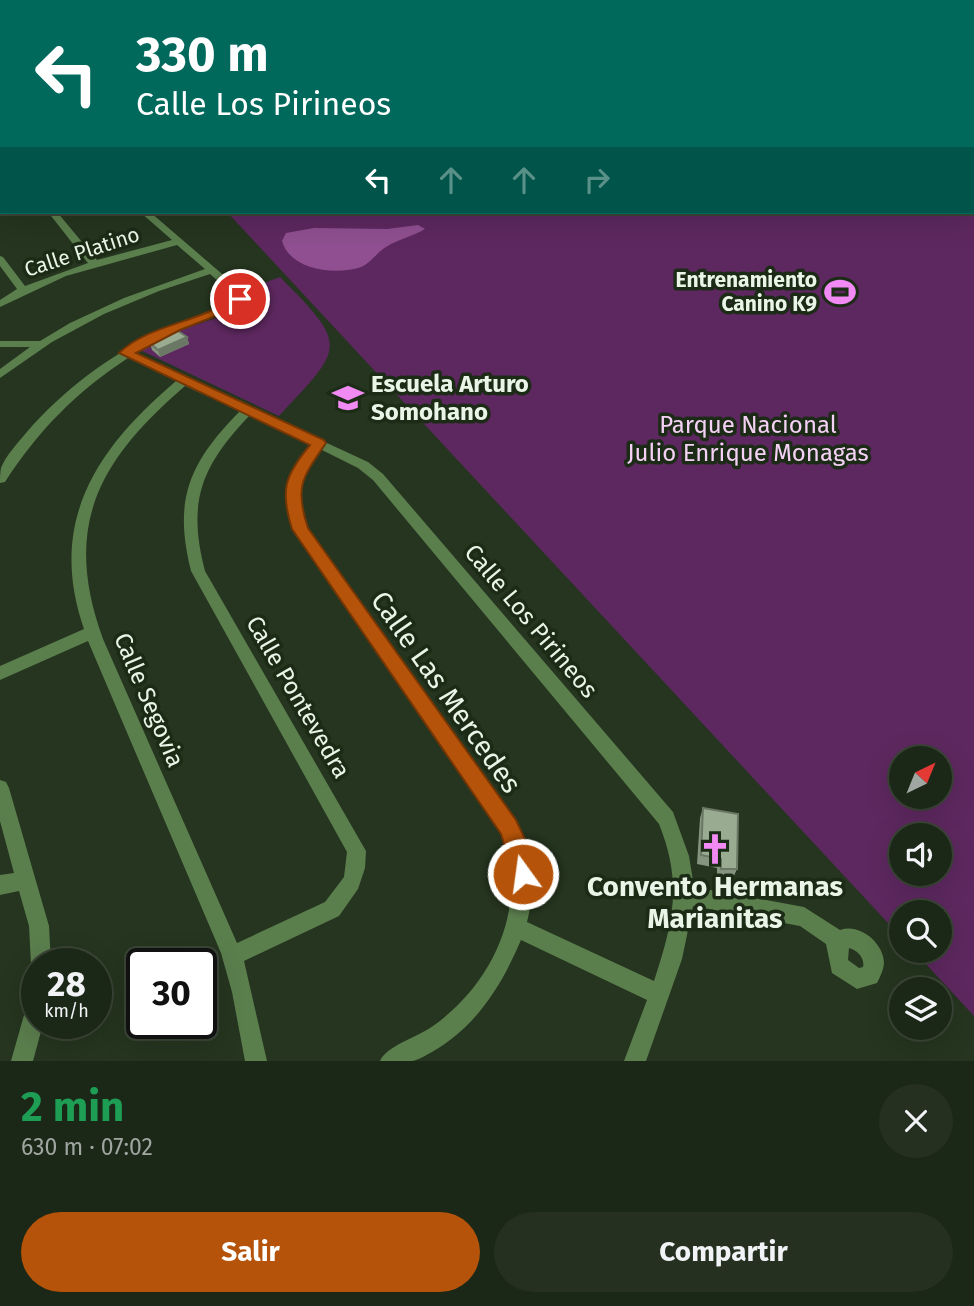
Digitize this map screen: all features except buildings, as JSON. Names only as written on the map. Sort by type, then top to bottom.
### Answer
[{"type":"street","points":[[54,214],[96,266]]},
{"type":"street","points":[[0,479],[12,459],[49,414],[89,378],[125,353],[158,335],[237,302],[239,294],[147,214]]},
{"type":"street","name":"Calle Platino","points":[[0,304],[23,290],[178,241]]},
{"type":"street","points":[[0,259],[23,290]]},
{"type":"street","points":[[0,375],[43,344],[122,302],[212,270]]},
{"type":"street","points":[[0,344],[43,344]]},
{"type":"street","name":"Calle Los Pirineos","points":[[125,353],[363,465],[390,489],[666,818],[681,862],[684,895],[660,995],[635,1061]]},
{"type":"street","name":"Calle Segovia","points":[[185,380],[128,432],[109,457],[92,487],[78,549],[81,590],[93,632],[232,956],[256,1061]]},
{"type":"street","name":"Calle Pontevedra","points":[[232,956],[332,909],[344,897],[358,863],[357,850],[198,571],[188,535],[190,505],[199,472],[217,442],[248,410]]},
{"type":"street","name":"Calle Las Mercedes","points":[[318,443],[301,466],[292,489],[293,507],[300,529],[514,836],[523,874],[516,927],[489,982],[470,1005],[430,1042],[391,1061]]},
{"type":"street","points":[[0,673],[93,632]]},
{"type":"street","points":[[0,788],[27,880],[38,926],[40,948]]},
{"type":"street","points":[[0,885],[27,880]]},
{"type":"street","points":[[684,895],[814,920],[839,941]]},
{"type":"street","points":[[516,927],[660,995]]},
{"type":"street","points":[[22,1061],[28,1039]]},
{"type":"green space","name":"Parque Nacional Julio Enrique Monagas","points":[[229,214],[974,214],[974,1016],[952,992],[952,977],[938,977],[925,963],[952,963],[952,900],[889,900],[889,924]]},
{"type":"green space","points":[[280,277],[318,318],[327,333],[330,346],[326,360],[316,375],[279,416],[142,351],[166,336],[230,312],[250,296],[245,290]]},
{"type":"shaded area","points":[[418,225],[425,229],[391,244],[365,265],[350,270],[327,270],[304,264],[294,259],[282,241],[286,233],[314,228],[387,229]]},
{"type":"place","name":"Entrenamiento Canino K9","points":[[840,292]]},
{"type":"place","name":"Escuela Arturo Somohano","points":[[348,398]]},
{"type":"place","name":"Convento Hermanas Marianitas","points":[[715,849]]},
{"type":"route","points":[[240,299],[232,305],[158,335],[125,353],[318,443],[301,466],[292,489],[293,507],[300,529],[514,836],[523,874]]}]
